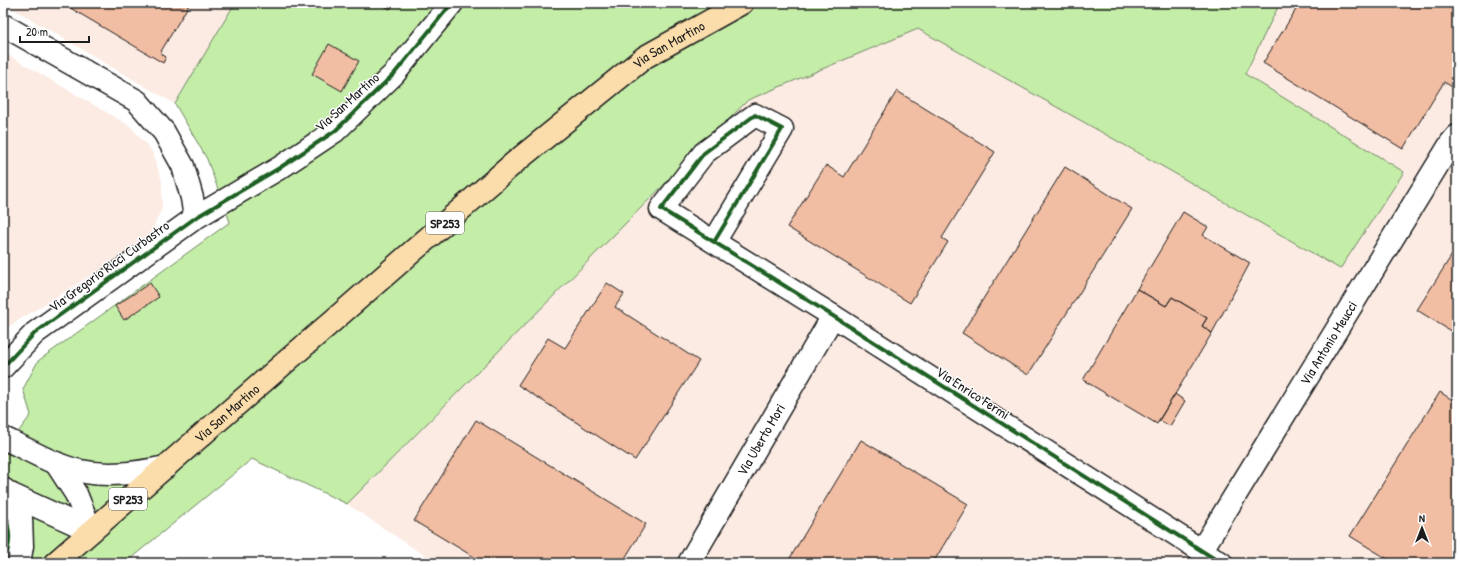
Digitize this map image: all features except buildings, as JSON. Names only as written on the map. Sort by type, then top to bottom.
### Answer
[{"type":"main road","name":"Via San Martino","points":[[55,563],[514,163],[645,57],[742,3]]},
{"type":"street","name":"Via San Martino","points":[[195,218],[281,167],[335,131],[394,74],[452,3]]},
{"type":"street","points":[[3,25],[137,101],[164,132],[183,166],[192,198],[195,218]]},
{"type":"street","name":"Via Enrico Fermi","points":[[714,242],[782,129],[755,115],[704,153],[661,209],[714,242],[833,316],[1221,563]]},
{"type":"street","name":"Via Antonio Meucci","points":[[1201,551],[1442,157],[1457,136]]},
{"type":"street","name":"Via Gregorio Ricci Curbastro","points":[[35,333],[195,218]]},
{"type":"street","name":"Via Uberto Mori","points":[[689,563],[833,316]]},
{"type":"street","points":[[3,348],[35,333]]},
{"type":"street","points":[[3,367],[35,333]]},
{"type":"street","points":[[3,437],[56,463],[79,471],[105,474],[137,473],[166,467]]},
{"type":"street","points":[[56,463],[76,494],[92,531]]},
{"type":"street","points":[[7,491],[92,531]]},
{"type":"street","points":[[7,491],[21,518],[22,546],[19,563]]},
{"type":"shaded area","points":[[3,3],[235,3],[175,104]]},
{"type":"shaded area","points":[[1280,3],[1457,3],[1457,563],[436,563],[347,504],[748,100],[918,29],[1167,169],[1340,269],[1404,172],[1245,74]]},
{"type":"shaded area","points":[[3,52],[130,126],[152,151],[162,181],[162,208],[151,232],[137,247],[3,330]]},
{"type":"green space","points":[[235,3],[1280,3],[1245,74],[1404,172],[1340,269],[1167,169],[918,29],[748,100],[347,504],[252,459],[125,563],[3,563],[3,452],[31,415],[23,389],[38,361],[230,222],[207,159],[175,104]]},
{"type":"cycle path","points":[[3,367],[35,333],[195,218],[281,167],[335,131],[394,74],[452,3]]},
{"type":"cycle path","points":[[714,242],[782,129],[755,115],[704,153],[661,209],[833,316],[1221,563]]},
{"type":"cycle path","points":[[3,507],[9,533],[8,547],[3,559]]}]
